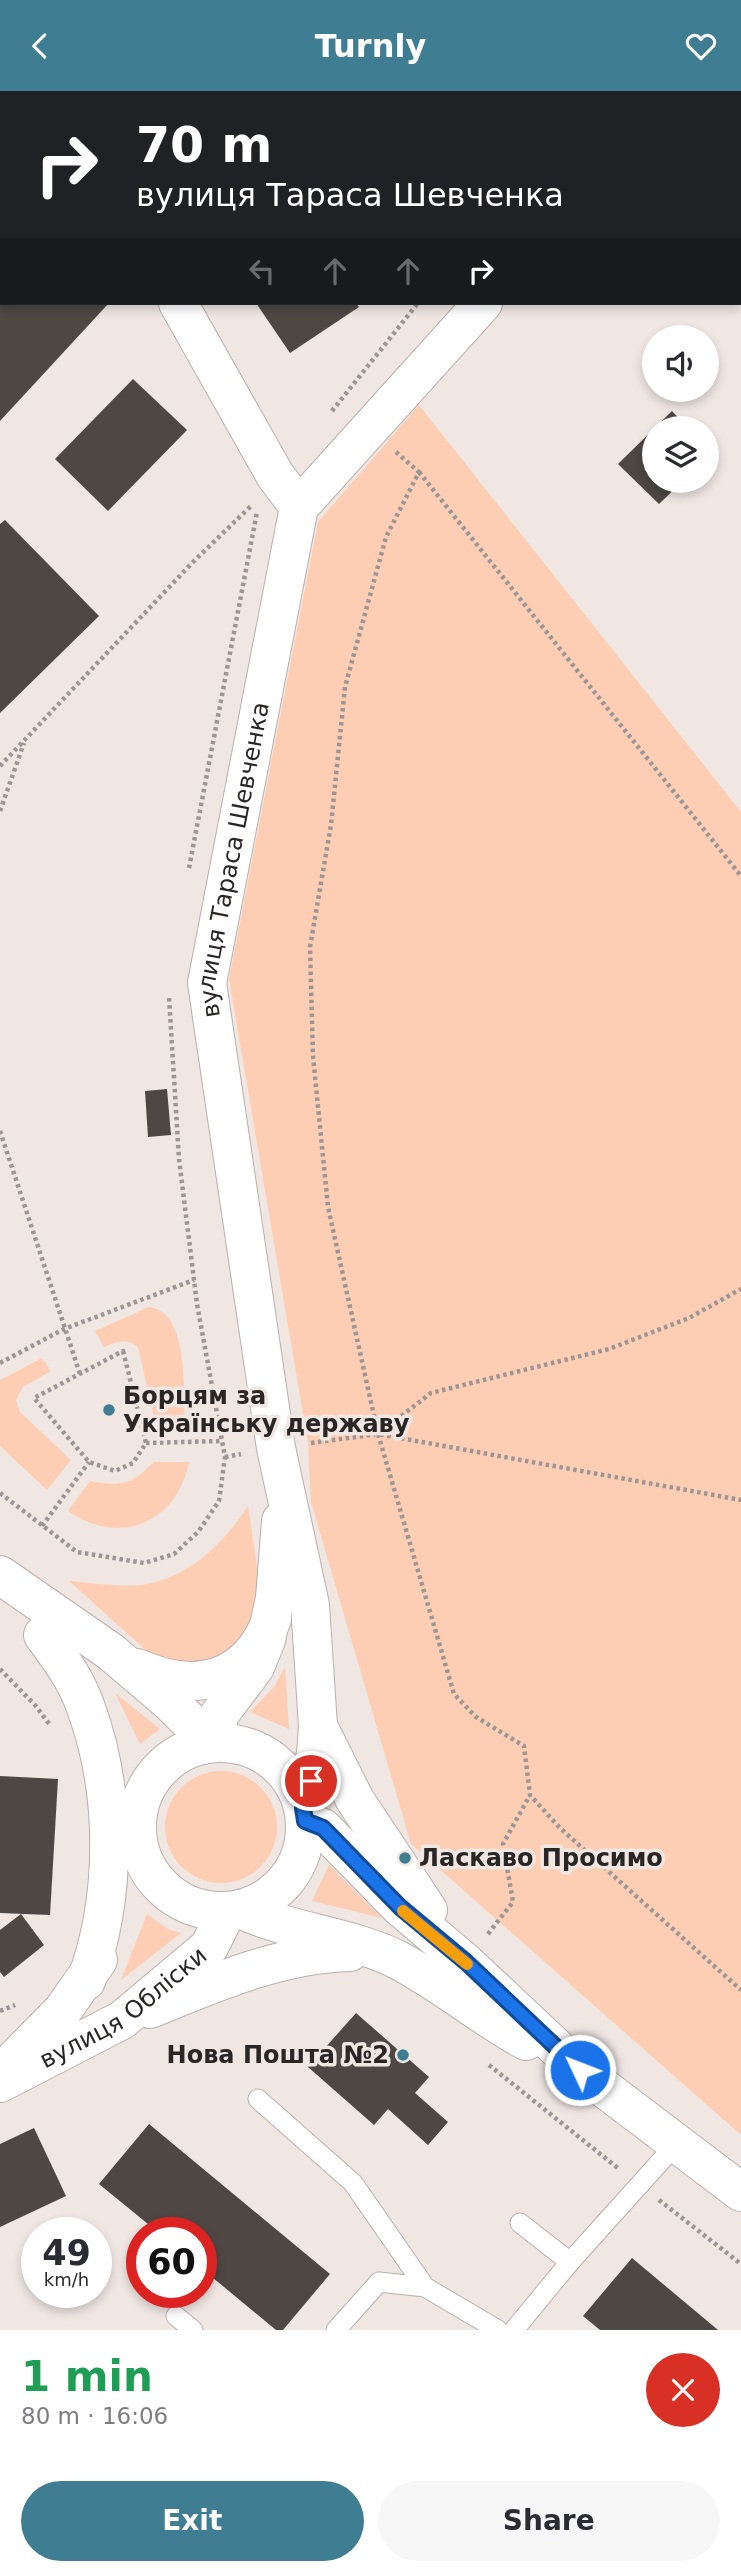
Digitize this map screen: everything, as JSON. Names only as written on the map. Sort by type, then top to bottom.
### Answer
[{"type":"main road","points":[[179,305],[275,475],[299,507],[481,305]]},
{"type":"main road","name":"вулиця Тараса Шевченка","points":[[299,507],[207,983],[284,1484],[310,1605],[318,1726],[316,1754],[304,1814]]},
{"type":"main road","name":"вулиця Тараса Шевченка","points":[[208,1744],[219,1714],[239,1692],[255,1667],[272,1619],[284,1484]]},
{"type":"main road","points":[[0,1575],[111,1653],[131,1665],[167,1679],[210,1679],[229,1672],[252,1656],[272,1619]]},
{"type":"main road","points":[[0,1590],[43,1635],[92,1698],[127,1769],[139,1807],[139,1846],[149,1870],[165,1891],[200,1909],[234,1910],[287,1927],[355,1943],[393,1958],[511,2033],[580,2070],[741,2192]]},
{"type":"main road","points":[[43,1635],[68,1669],[86,1707],[105,1786],[106,1885],[99,1941],[86,1981]]},
{"type":"main road","points":[[111,1653],[197,1730],[208,1744]]},
{"type":"main road","points":[[318,1726],[366,1817],[580,2070]]},
{"type":"main road","points":[[139,1807],[149,1782],[166,1762],[208,1744],[241,1745],[265,1755],[285,1773],[304,1814],[303,1847],[285,1882],[265,1899],[234,1910]]},
{"type":"main road","points":[[304,1814],[323,1828],[400,1907],[476,1950]]},
{"type":"main road","name":"вулиця Обліски","points":[[0,2074],[63,2010],[86,1981],[113,1929],[139,1846]]},
{"type":"main road","name":"вулиця Обліски","points":[[0,2083],[122,2020],[209,1947],[234,1910]]},
{"type":"main road","points":[[122,2020],[231,1976],[267,1965],[348,1952],[393,1958]]},
{"type":"lane","points":[[258,2099],[354,2183],[425,2287]]},
{"type":"lane","points":[[514,2330],[570,2262],[678,2142]]},
{"type":"lane","points":[[520,2223],[570,2262]]},
{"type":"lane","points":[[336,2330],[379,2282],[425,2287],[498,2330]]},
{"type":"lane","points":[[176,2316],[193,2330]]},
{"type":"path","points":[[324,422],[416,305]]},
{"type":"path","points":[[370,429],[419,472],[741,876]]},
{"type":"path","points":[[419,472],[386,537],[345,687],[331,825],[310,947],[313,1056],[328,1207],[378,1434],[454,1694],[476,1717],[524,1746],[530,1795],[560,1828],[741,1990]]},
{"type":"path","points":[[0,766],[192,563],[260,498],[275,475]]},
{"type":"path","points":[[0,811],[25,739]]},
{"type":"path","points":[[0,1131],[80,1374]]},
{"type":"path","points":[[0,1363],[64,1329],[194,1280]]},
{"type":"path","points":[[378,1434],[430,1393],[609,1349],[689,1318],[741,1289]]},
{"type":"path","points":[[123,1351],[146,1443],[133,1463],[115,1471],[89,1462],[34,1398],[123,1351]]},
{"type":"path","points":[[308,1443],[378,1434],[741,1500]]},
{"type":"path","points":[[146,1443],[222,1441]]},
{"type":"path","points":[[0,1493],[76,1552],[116,1561],[144,1563],[174,1554],[198,1532],[219,1501],[225,1457],[241,1454]]},
{"type":"path","points":[[42,1526],[89,1462]]},
{"type":"path","points":[[0,1669],[35,1705],[58,1736]]},
{"type":"path","points":[[476,1950],[513,1902],[503,1845],[530,1795]]},
{"type":"path","points":[[0,2011],[26,2000]]},
{"type":"path","points":[[487,2063],[537,2107],[741,2264]]},
{"type":"shaded area","points":[[419,405],[741,812],[741,2135],[411,1844],[311,1502],[308,1443],[229,979],[318,522]]},
{"type":"shaded area","points":[[149,1307],[162,1312],[171,1322],[177,1337],[183,1372],[185,1420],[155,1422],[138,1347],[125,1341],[104,1347],[95,1331]]},
{"type":"shaded area","points":[[42,1358],[51,1371],[23,1387],[16,1400],[20,1412],[71,1460],[47,1490],[0,1446],[0,1380]]},
{"type":"shaded area","points":[[154,1462],[189,1462],[182,1483],[172,1500],[159,1514],[144,1523],[107,1527],[88,1522],[68,1511],[90,1481],[118,1484],[132,1480]]},
{"type":"shaded area","points":[[248,1506],[258,1572],[257,1615],[220,1665],[159,1662],[69,1581],[141,1585],[174,1575],[216,1546]]},
{"type":"shaded area","points":[[285,1667],[289,1729],[250,1712],[274,1687]]},
{"type":"shaded area","points":[[115,1693],[160,1729],[140,1744]]},
{"type":"shaded area","points":[[221,1771],[242,1776],[260,1788],[272,1806],[277,1827],[272,1848],[260,1866],[242,1878],[221,1883],[200,1878],[182,1866],[170,1848],[165,1827],[170,1806],[182,1788],[200,1776]]},
{"type":"shaded area","points":[[329,1865],[382,1918],[312,1901]]},
{"type":"shaded area","points":[[147,1914],[168,1929],[181,1933],[121,1980]]},
{"type":"building","points":[[0,305],[107,305],[0,421]]},
{"type":"building","points":[[257,305],[359,307],[290,353]]},
{"type":"building","points":[[133,379],[187,430],[108,511],[55,459]]},
{"type":"building","points":[[642,440],[642,487],[618,464]]},
{"type":"building","points":[[648,493],[670,493],[659,504]]},
{"type":"building","points":[[5,520],[99,616],[0,713],[0,524]]},
{"type":"building","points":[[167,1089],[171,1135],[148,1137],[145,1091]]},
{"type":"building","points":[[0,1776],[58,1779],[50,1915],[0,1913]]},
{"type":"building","points":[[21,1914],[44,1945],[4,1977],[0,1972],[0,1930]]},
{"type":"building","points":[[356,2013],[429,2077],[415,2093],[448,2122],[428,2145],[388,2109],[374,2125],[308,2067]]},
{"type":"building","points":[[149,2124],[330,2274],[283,2330],[276,2330],[217,2281],[217,2217],[139,2217],[99,2184]]},
{"type":"building","points":[[34,2128],[66,2196],[0,2227],[0,2144]]},
{"type":"building","points":[[632,2258],[718,2330],[600,2330],[583,2316]]},
{"type":"slow traffic","points":[[403,1911],[467,1964]]},
{"type":"place","name":"Борцям за Українську державу","points":[[109,1410]]},
{"type":"place","name":"Ласкаво Просимо","points":[[405,1858]]},
{"type":"place","name":"Нова Пошта №2","points":[[403,2055]]},
{"type":"route","points":[[311,1781],[303,1808],[305,1821],[323,1828],[400,1907],[466,1962],[580,2070]]}]
